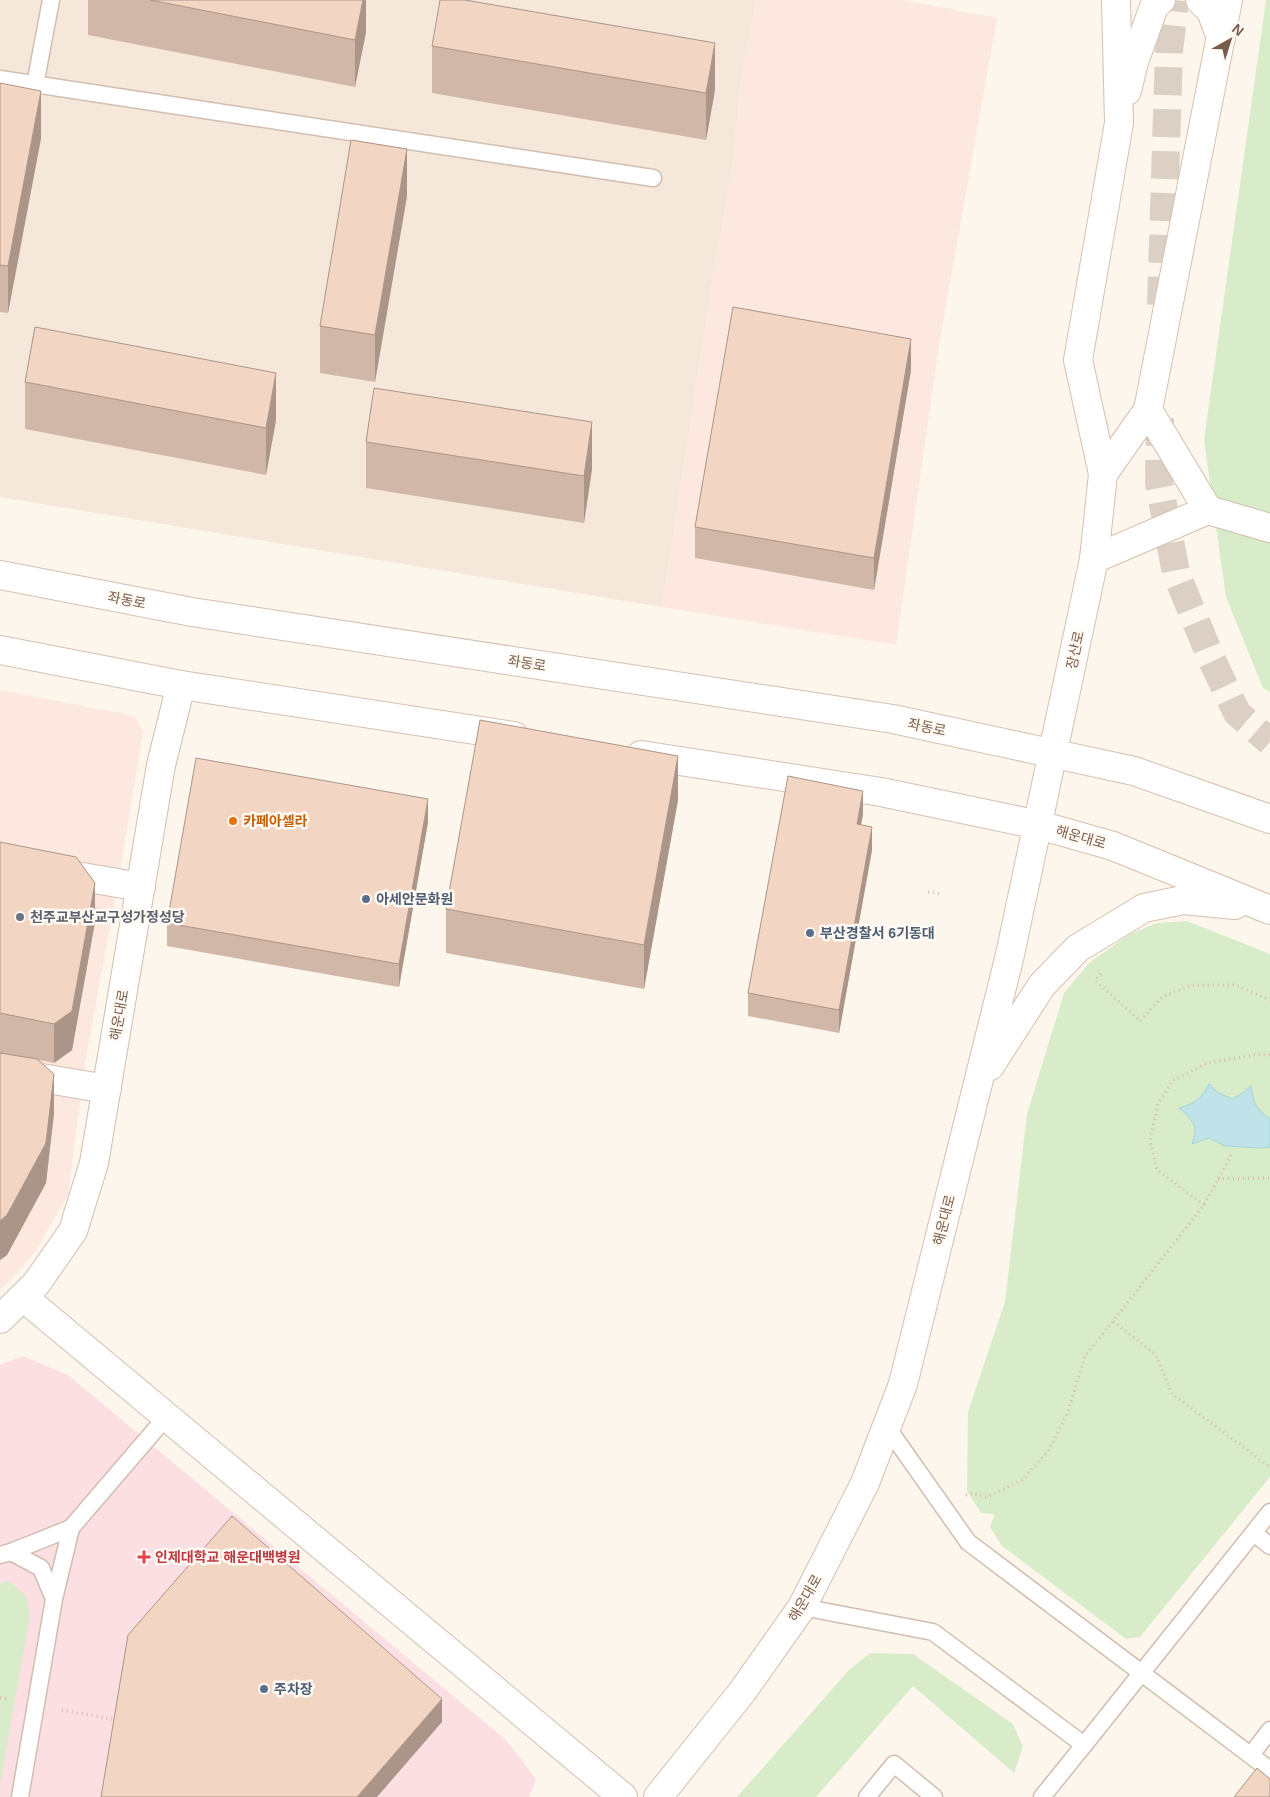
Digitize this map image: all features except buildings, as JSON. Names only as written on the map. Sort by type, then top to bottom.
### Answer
[{"type":"main road","points":[[1116,0],[1119,123]]},
{"type":"main road","points":[[1103,474],[1078,360],[1119,123],[1134,62],[1155,4],[1161,0]]},
{"type":"main road","points":[[1200,0],[1211,11],[1221,38]]},
{"type":"main road","points":[[1103,474],[1148,410],[1228,0]]},
{"type":"main road","points":[[1148,410],[1208,510]]},
{"type":"main road","name":"장산로","points":[[1039,825],[1094,559],[1103,474]]},
{"type":"main road","points":[[1094,559],[1208,510],[1270,528]]},
{"type":"main road","name":"좌동로","points":[[0,575],[192,612],[893,719],[1053,753]]},
{"type":"main road","points":[[0,650],[181,685],[536,739]]},
{"type":"main road","name":"해운대로","points":[[0,1319],[36,1284],[73,1231],[94,1163],[161,765],[181,685]]},
{"type":"main road","points":[[615,751],[881,792],[1039,825]]},
{"type":"main road","points":[[1053,753],[1134,771],[1270,818]]},
{"type":"main road","name":"해운대로","points":[[658,1797],[742,1692],[802,1607],[865,1483],[903,1384],[1009,959],[1039,825],[1113,846],[1266,909]]},
{"type":"main road","points":[[0,863],[141,887]]},
{"type":"main road","points":[[978,1086],[1042,985],[1078,948],[1144,908],[1183,900],[1266,909]]},
{"type":"main road","points":[[0,1071],[107,1089]]},
{"type":"main road","points":[[23,1297],[623,1797]]},
{"type":"lane","points":[[35,85],[51,0]]},
{"type":"lane","points":[[0,79],[653,178]]},
{"type":"lane","points":[[25,1796],[54,1599],[72,1528],[167,1416]]},
{"type":"lane","points":[[887,1426],[968,1542],[1143,1672],[1270,1770]]},
{"type":"lane","points":[[1042,1797],[1270,1512]]},
{"type":"lane","points":[[5,1554],[72,1528]]},
{"type":"lane","points":[[1254,1533],[1270,1546]]},
{"type":"lane","points":[[5,1554],[41,1568],[54,1599]]},
{"type":"lane","points":[[802,1607],[933,1632],[1084,1745]]},
{"type":"lane","points":[[1251,1755],[1270,1730]]},
{"type":"lane","points":[[867,1797],[894,1764],[934,1797]]},
{"type":"path","points":[[928,892],[942,894]]},
{"type":"path","points":[[1106,968],[1095,980],[1140,1020],[1162,997],[1192,985],[1235,985],[1270,1000]]},
{"type":"path","points":[[1204,1205],[1157,1170],[1150,1140],[1158,1104],[1173,1080],[1208,1063],[1260,1054],[1270,1055]]},
{"type":"path","points":[[942,1505],[972,1493],[987,1497],[1022,1480],[1049,1450],[1067,1414],[1085,1356],[1204,1205],[1231,1155]]},
{"type":"path","points":[[1218,1179],[1270,1178]]},
{"type":"path","points":[[1113,1321],[1156,1355],[1172,1394],[1270,1467]]},
{"type":"shaded area","points":[[0,0],[756,0],[741,81],[732,171],[714,270],[662,607],[0,497]]},
{"type":"shaded area","points":[[756,0],[903,0],[997,18],[940,339],[896,645],[662,607],[714,270],[732,171],[741,81]]},
{"type":"shaded area","points":[[0,690],[135,716],[143,732],[115,900],[85,1062],[68,1195],[35,1252],[8,1283],[0,1289]]},
{"type":"shaded area","name":"인제대학교 해운대백병원","points":[[23,1356],[68,1375],[506,1740],[536,1779],[529,1797],[0,1797],[0,1365]]},
{"type":"green space","points":[[1266,0],[1270,0],[1270,692],[1263,688],[1226,597],[1204,440]]},
{"type":"green space","points":[[1187,921],[1270,954],[1270,1477],[1140,1637],[1126,1639],[1002,1546],[990,1527],[995,1514],[981,1513],[967,1491],[968,1412],[1005,1302],[1027,1114],[1064,993],[1090,962],[1130,934],[1157,923]]},
{"type":"green space","points":[[9,1581],[26,1596],[30,1615],[0,1785],[0,1583]]},
{"type":"green space","points":[[870,1653],[913,1654],[1013,1724],[1023,1747],[1014,1773],[913,1686],[816,1797],[737,1797],[849,1670]]},
{"type":"water","points":[[1209,1084],[1217,1092],[1232,1099],[1251,1086],[1256,1105],[1270,1119],[1270,1147],[1225,1146],[1209,1138],[1192,1144],[1195,1128],[1188,1116],[1179,1108],[1197,1100]]},
{"type":"tunnel","points":[[1161,305],[1169,51],[1175,0]]},
{"type":"tunnel","points":[[1160,418],[1159,483],[1176,573],[1211,658],[1237,713],[1270,742]]},
{"type":"place","name":"카페아셀라","points":[[233,821]]},
{"type":"place","name":"아세안문화원","points":[[366,899]]},
{"type":"place","name":"천주교부산교구성가정성당","points":[[20,917]]},
{"type":"place","name":"부산경찰서 6기동대","points":[[810,933]]},
{"type":"place","name":"인제대학교 해운대백병원","points":[[144,1557]]},
{"type":"place","name":"주차장","points":[[264,1689]]}]
